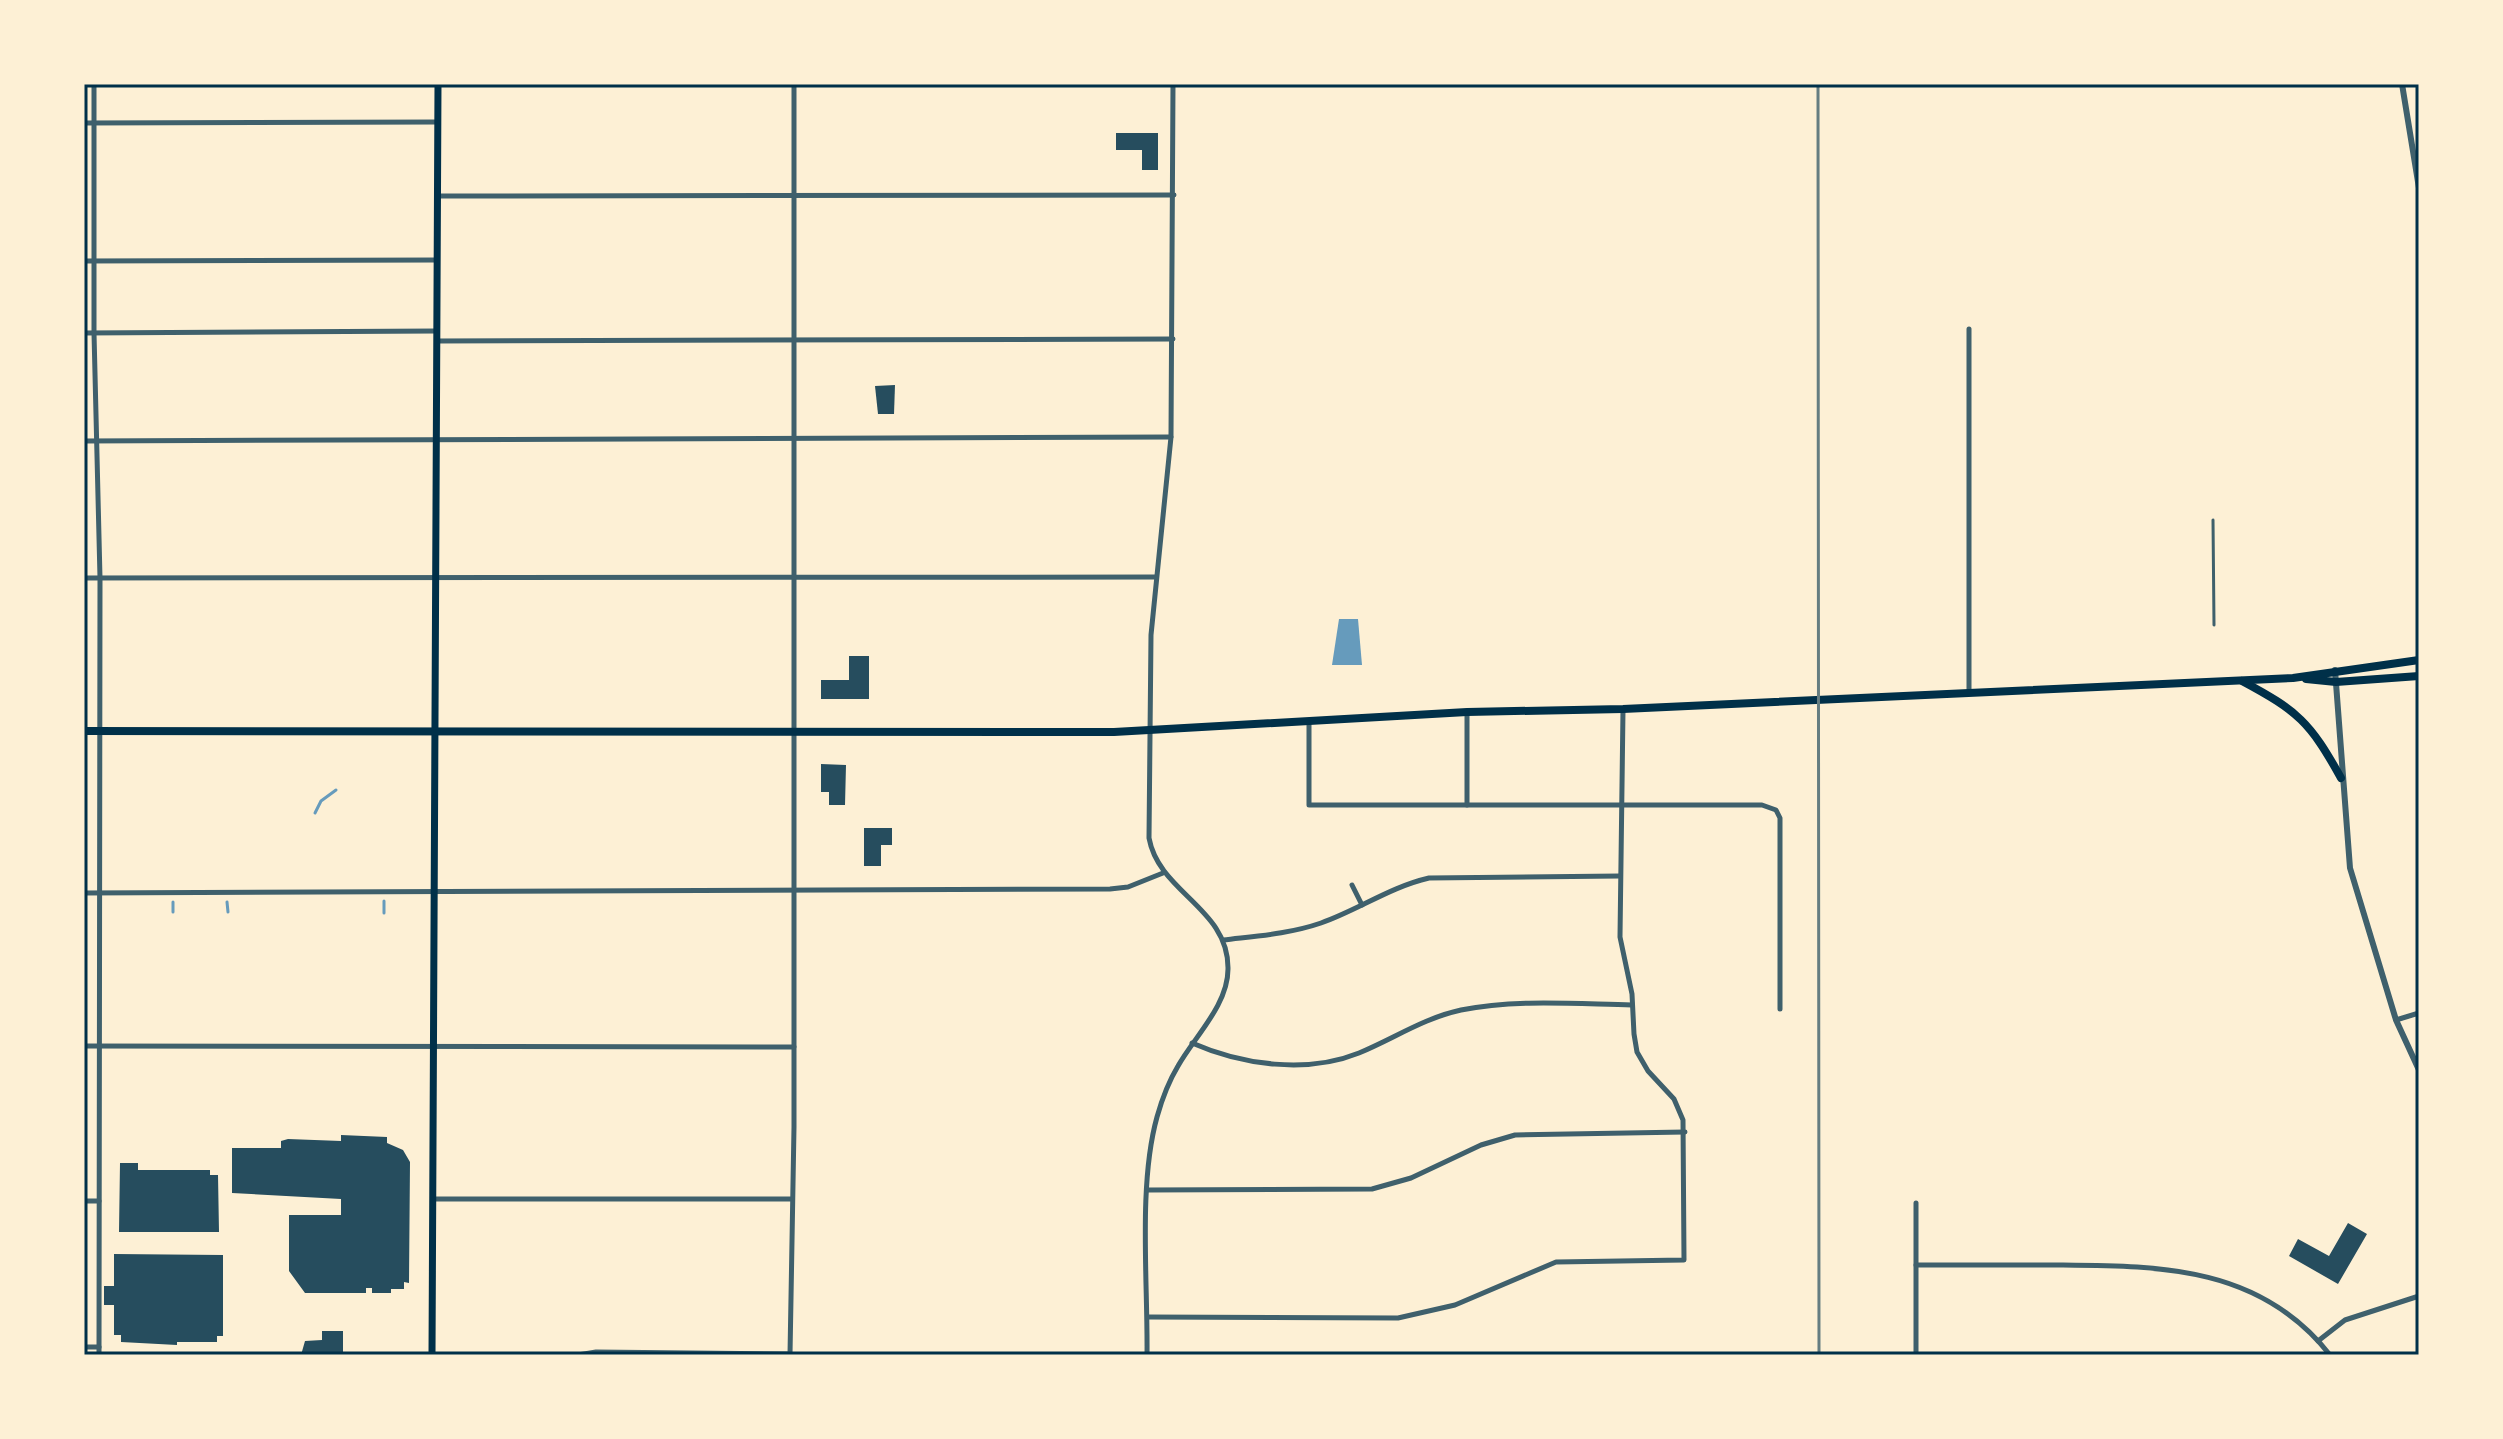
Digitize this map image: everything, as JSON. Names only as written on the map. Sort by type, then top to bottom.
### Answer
[{"type":"main road","points":[[432,1355],[438,84]]},
{"type":"main road","points":[[2298,678],[2335,670],[2419,660]]},
{"type":"main road","points":[[84,731],[1149,730],[1467,712],[1623,709],[2242,680],[2298,678],[2336,682],[2419,676]]},
{"type":"main road","points":[[2242,680],[2294,710],[2310,725],[2341,778]]},
{"type":"street","points":[[94,84],[94,333],[100,578],[99,1355]]},
{"type":"street","points":[[578,1355],[596,1352],[790,1354],[794,1047],[794,84]]},
{"type":"street","points":[[1147,1355],[1148,1190],[1156,1120],[1176,1068],[1215,1010],[1227,983],[1223,940],[1205,911],[1163,873],[1151,852],[1149,838],[1149,730],[1156,577],[1171,437],[1173,84]]},
{"type":"street","points":[[2402,84],[2419,188]]},
{"type":"street","points":[[84,123],[438,122]]},
{"type":"street","points":[[438,196],[1174,195]]},
{"type":"street","points":[[84,261],[437,260]]},
{"type":"street","points":[[1969,329],[1969,694]]},
{"type":"street","points":[[84,333],[437,331]]},
{"type":"street","points":[[437,341],[1173,339]]},
{"type":"street","points":[[84,441],[1171,437]]},
{"type":"street","points":[[84,578],[1156,577]]},
{"type":"street","points":[[2335,670],[2350,868],[2396,1020],[2419,1070]]},
{"type":"street","points":[[1148,1317],[1398,1318],[1455,1305],[1556,1262],[1684,1260],[1685,1132],[1674,1099],[1648,1071],[1637,1052],[1620,937],[1623,709]]},
{"type":"street","points":[[1467,712],[1467,805]]},
{"type":"street","points":[[1309,721],[1309,805],[1762,805],[1776,810],[1780,818],[1780,1009]]},
{"type":"street","points":[[84,893],[1110,889],[1128,887],[1163,873]]},
{"type":"street","points":[[1223,940],[1289,932],[1319,924],[1429,878],[1620,876]]},
{"type":"street","points":[[1352,885],[1362,905]]},
{"type":"street","points":[[1192,1043],[1242,1061],[1329,1061],[1360,1053],[1426,1021],[1456,1011],[1506,1004],[1632,1005]]},
{"type":"street","points":[[2396,1020],[2419,1013]]},
{"type":"street","points":[[84,1046],[794,1047]]},
{"type":"street","points":[[1148,1190],[1372,1189],[1411,1178],[1481,1145],[1515,1135],[1685,1132]]},
{"type":"street","points":[[433,1199],[792,1199]]},
{"type":"street","points":[[84,1201],[99,1201]]},
{"type":"street","points":[[1916,1203],[1916,1355]]},
{"type":"street","points":[[1916,1265],[2144,1266],[2195,1272],[2267,1301],[2318,1341],[2330,1355]]},
{"type":"street","points":[[2318,1341],[2335,1326],[2356,1315],[2419,1296]]},
{"type":"street","points":[[84,1347],[99,1347]]},
{"type":"lane","points":[[2213,520],[2214,625]]},
{"type":"water","points":[[1339,619],[1358,619],[1362,665],[1332,665]]},
{"type":"building","points":[[1116,133],[1158,133],[1158,170],[1142,170],[1142,150],[1116,150]]},
{"type":"building","points":[[895,385],[894,414],[878,414],[875,386]]},
{"type":"building","points":[[849,656],[869,656],[869,699],[821,699],[821,680],[849,680]]},
{"type":"building","points":[[821,764],[846,765],[845,805],[829,805],[829,792],[821,792]]},
{"type":"building","points":[[864,828],[892,828],[892,845],[881,845],[881,866],[864,866]]},
{"type":"building","points":[[341,1135],[387,1137],[387,1143],[403,1150],[410,1162],[409,1283],[404,1282],[404,1289],[391,1289],[391,1293],[372,1293],[372,1288],[366,1288],[366,1293],[305,1293],[289,1271],[289,1215],[341,1215],[341,1199],[232,1193],[232,1148],[281,1148],[281,1141],[288,1139],[341,1141]]},
{"type":"building","points":[[120,1163],[138,1163],[138,1170],[210,1170],[210,1175],[218,1175],[219,1232],[119,1232]]},
{"type":"building","points":[[2348,1223],[2367,1234],[2338,1284],[2289,1256],[2298,1239],[2329,1256]]},
{"type":"building","points":[[114,1254],[223,1255],[223,1336],[217,1336],[217,1342],[177,1342],[177,1345],[121,1342],[121,1335],[114,1335],[114,1305],[104,1305],[104,1286],[114,1286]]},
{"type":"building","points":[[322,1331],[343,1331],[343,1355],[301,1355],[305,1341],[322,1340]]},
{"type":"waterway","points":[[315,813],[321,801],[336,790]]},
{"type":"waterway","points":[[384,901],[384,913]]},
{"type":"waterway","points":[[173,902],[173,912]]},
{"type":"waterway","points":[[227,902],[228,912]]},
{"type":"railway","points":[[1818,84],[1819,1355]]}]
